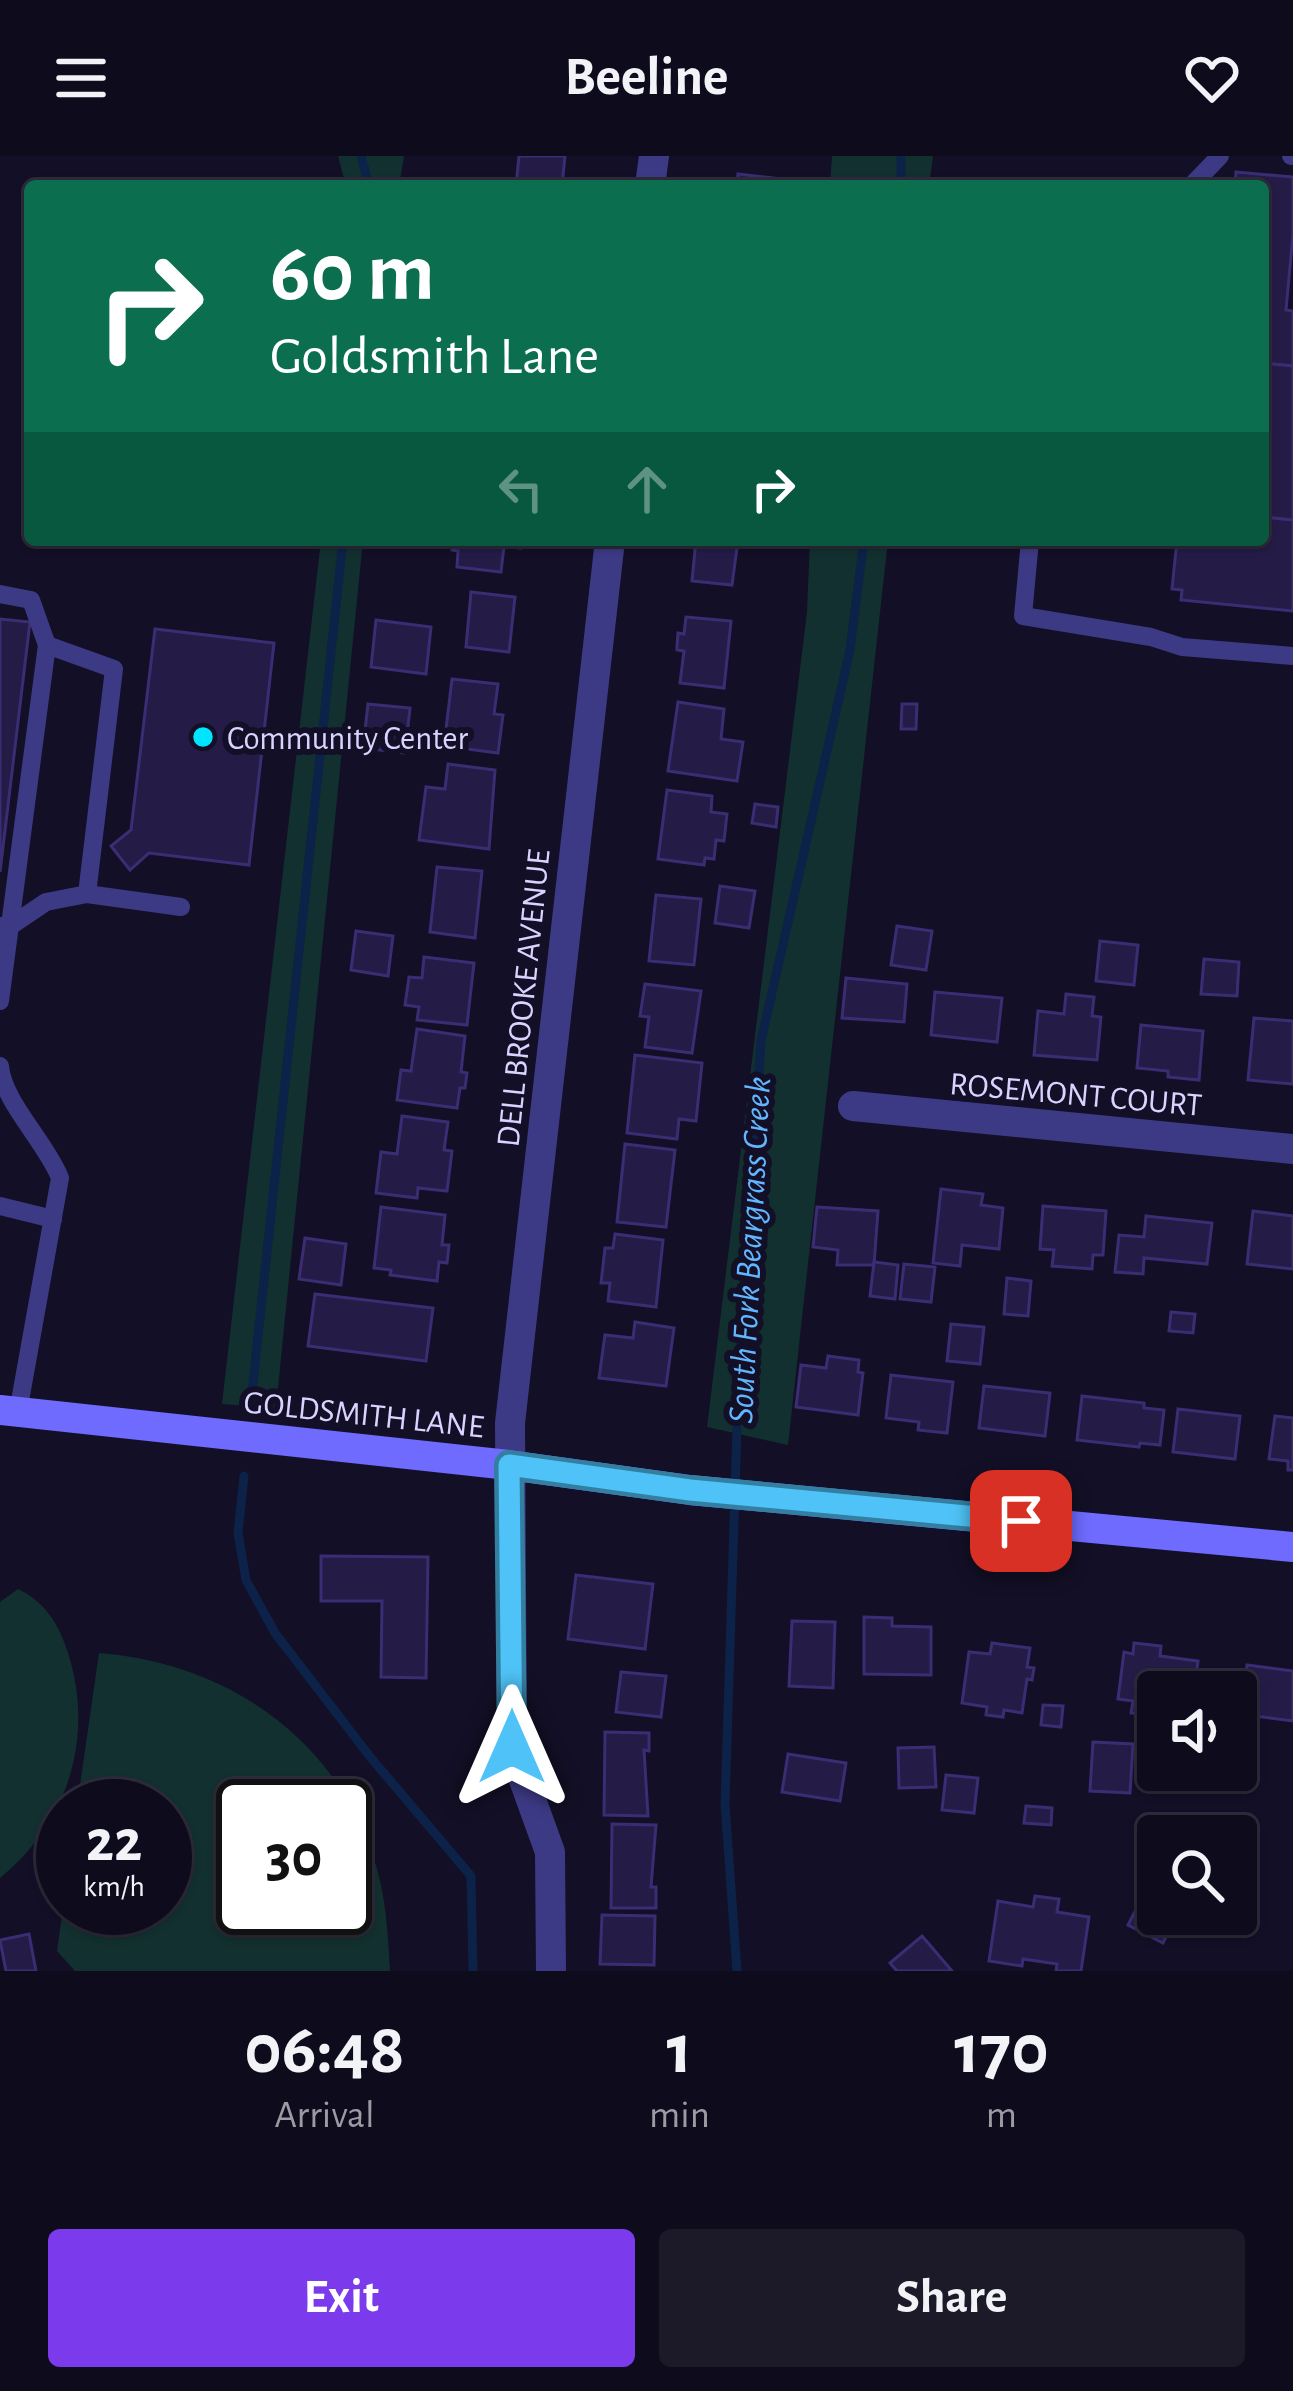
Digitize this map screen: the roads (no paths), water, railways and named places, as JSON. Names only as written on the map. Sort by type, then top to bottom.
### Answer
[{"type":"street","name":"DELL BROOKE AVENUE","points":[[551,1971],[550,1852],[512,1747],[510,1423],[609,546]]},
{"type":"street","name":"ROSEMONT COURT","points":[[853,1106],[1293,1149]]},
{"type":"street","name":"GOLDSMITH LANE","points":[[9,1411],[509,1465],[690,1490],[1293,1547]]},
{"type":"lane","points":[[1196,180],[1220,156]]},
{"type":"lane","points":[[1029,546],[1022,616],[1151,637],[1182,647],[1293,656]]},
{"type":"lane","points":[[0,594],[31,600],[47,645],[4,926],[0,1000]]},
{"type":"lane","points":[[47,645],[114,669],[87,894]]},
{"type":"lane","points":[[4,926],[46,902],[87,894],[181,907]]},
{"type":"lane","points":[[0,1066],[10,1107],[50,1154],[60,1178],[9,1411]]},
{"type":"lane","points":[[0,1206],[53,1219]]},
{"type":"waterway","points":[[361,156],[367,180]]},
{"type":"waterway","name":"South Fork Beargrass Creek","points":[[901,156],[901,180]]},
{"type":"waterway","points":[[250,1411],[342,546]]},
{"type":"waterway","name":"South Fork Beargrass Creek","points":[[737,1971],[725,1804],[739,1366],[761,1041],[850,650],[863,546]]},
{"type":"waterway","points":[[244,1476],[238,1533],[246,1580],[275,1633],[371,1758],[471,1876],[473,1971]]},
{"type":"place","name":"Community Center","points":[[203,737]]}]
